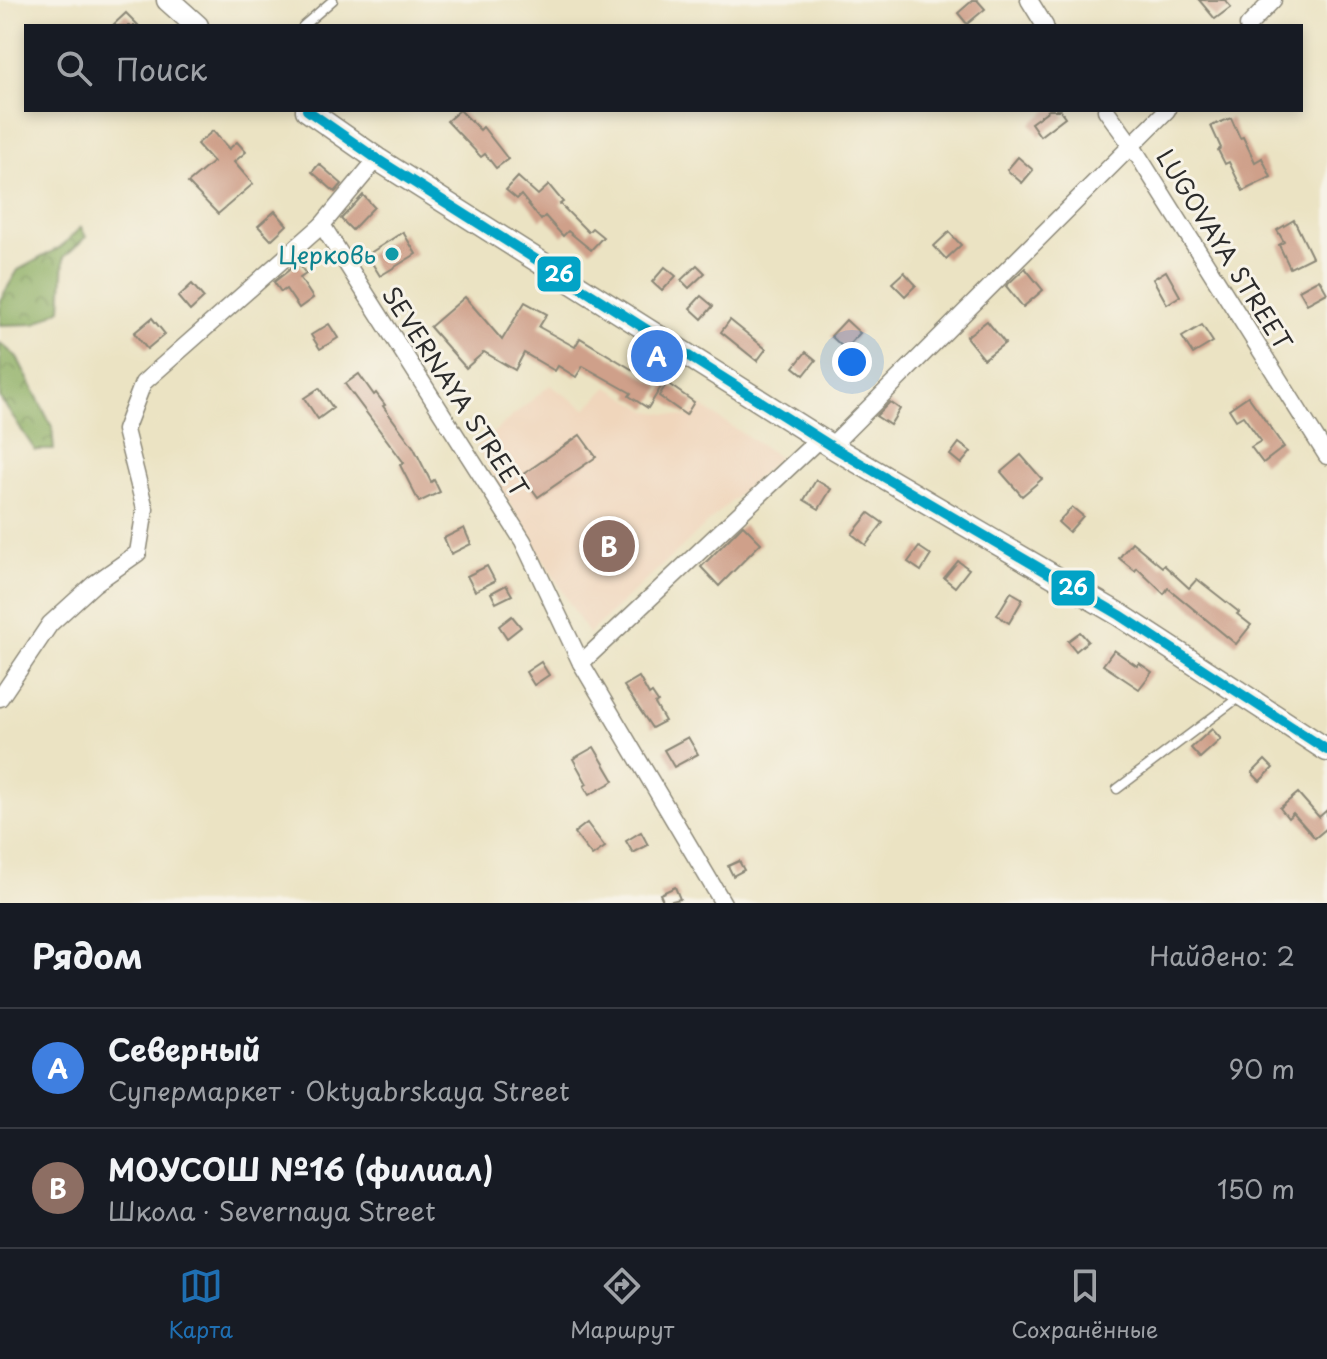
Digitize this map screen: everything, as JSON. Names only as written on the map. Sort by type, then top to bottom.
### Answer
[{"type":"street","points":[[168,0],[195,24]]},
{"type":"street","points":[[1029,0],[1044,24]]},
{"type":"street","points":[[1250,24],[1273,0]]},
{"type":"street","points":[[310,112],[377,159],[825,442],[1120,615],[1327,750]]},
{"type":"street","name":"LUGOVAYA STREET","points":[[1107,112],[1132,146],[1327,456]]},
{"type":"street","points":[[581,663],[825,442],[1165,112]]},
{"type":"street","points":[[0,698],[50,624],[94,584],[138,553],[145,509],[125,430],[143,383],[322,225],[377,159]]},
{"type":"street","name":"SEVERNAYA STREET","points":[[322,225],[523,541],[581,663],[723,903]]},
{"type":"lane","points":[[305,24],[333,0]]},
{"type":"lane","points":[[1117,789],[1242,695]]},
{"type":"shaded area","points":[[550,385],[586,409],[608,387],[649,411],[686,417],[699,405],[779,457],[588,634],[476,447]]},
{"type":"green space","points":[[81,227],[86,237],[64,257],[61,309],[35,324],[0,325],[0,300],[18,270],[61,247]]},
{"type":"green space","points":[[0,343],[17,357],[52,427],[54,450],[35,450],[0,398]]},
{"type":"building","points":[[973,0],[985,9],[967,24],[958,13]]},
{"type":"building","points":[[1199,0],[1225,0],[1231,7],[1215,19]]},
{"type":"building","points":[[126,13],[137,24],[114,24]]},
{"type":"building","points":[[462,112],[480,130],[483,127],[508,159],[496,168],[485,154],[481,157],[447,121]]},
{"type":"building","points":[[1046,112],[1061,112],[1065,117],[1040,136],[1031,123]]},
{"type":"building","points":[[1231,118],[1255,162],[1262,158],[1271,177],[1243,191],[1229,162],[1225,164],[1218,150],[1221,148],[1211,126]]},
{"type":"building","points":[[213,131],[229,149],[237,142],[246,152],[234,162],[253,184],[218,214],[188,183],[213,162],[197,144]]},
{"type":"building","points":[[1018,157],[1033,170],[1022,183],[1007,170]]},
{"type":"building","points":[[319,164],[342,184],[335,192],[312,172]]},
{"type":"building","points":[[518,177],[538,195],[549,185],[563,202],[560,204],[588,232],[592,228],[603,237],[591,250],[568,231],[563,236],[545,216],[541,220],[521,195],[517,199],[506,190]]},
{"type":"building","points":[[363,195],[374,207],[352,230],[341,219]]},
{"type":"building","points":[[275,211],[287,225],[271,240],[258,226]]},
{"type":"building","points":[[1294,220],[1312,257],[1290,268],[1279,245],[1284,242],[1277,230]]},
{"type":"building","name":"Церковь","points":[[403,232],[416,254],[380,276],[367,255]]},
{"type":"building","points":[[949,232],[961,245],[946,259],[934,246]]},
{"type":"building","points":[[298,263],[306,274],[300,278],[313,298],[299,308],[286,289],[281,292],[274,282]]},
{"type":"building","points":[[697,265],[705,273],[689,288],[681,280]]},
{"type":"building","points":[[665,267],[676,276],[662,291],[652,282]]},
{"type":"building","points":[[1025,268],[1043,290],[1023,307],[1006,286]]},
{"type":"building","points":[[1166,271],[1180,296],[1167,304],[1153,279]]},
{"type":"building","points":[[904,272],[916,285],[905,296],[892,283]]},
{"type":"building","points":[[1319,279],[1327,293],[1307,304],[1299,290]]},
{"type":"building","points":[[192,284],[204,298],[190,311],[178,297]]},
{"type":"building","points":[[701,296],[713,306],[702,319],[690,308]]},
{"type":"building","points":[[465,297],[502,340],[525,302],[547,314],[539,327],[575,347],[580,338],[661,387],[648,408],[629,396],[631,393],[583,366],[576,377],[558,366],[555,371],[524,353],[515,370],[484,352],[466,368],[430,327]]},
{"type":"building","points":[[152,318],[165,334],[147,349],[134,333]]},
{"type":"building","points":[[730,320],[766,349],[757,361],[721,332]]},
{"type":"building","points":[[846,320],[860,333],[845,349],[831,336]]},
{"type":"building","points":[[987,321],[1005,343],[984,359],[966,337]]},
{"type":"building","points":[[329,324],[338,338],[320,349],[311,335]]},
{"type":"building","points":[[1202,325],[1213,342],[1193,354],[1182,337]]},
{"type":"building","points":[[806,352],[816,360],[804,375],[794,367]]},
{"type":"building","points":[[359,374],[385,405],[440,492],[419,502],[400,465],[404,463],[345,384]]},
{"type":"building","points":[[667,383],[694,402],[686,415],[659,396]]},
{"type":"building","points":[[319,388],[333,408],[318,419],[304,398]]},
{"type":"building","points":[[1248,396],[1284,447],[1263,463],[1251,447],[1261,441],[1243,416],[1236,420],[1229,409]]},
{"type":"building","points":[[890,402],[900,409],[890,425],[876,416]]},
{"type":"building","points":[[580,435],[596,457],[538,497],[522,475]]},
{"type":"building","points":[[959,443],[971,452],[961,464],[950,455]]},
{"type":"building","points":[[1021,455],[1042,479],[1022,496],[1001,472]]},
{"type":"building","points":[[816,480],[831,489],[819,509],[804,500]]},
{"type":"building","points":[[1072,507],[1083,516],[1069,532],[1058,522]]},
{"type":"building","points":[[869,513],[883,523],[866,545],[852,534]]},
{"type":"building","points":[[743,525],[761,543],[719,586],[701,567]]},
{"type":"building","points":[[464,528],[471,544],[451,554],[444,538]]},
{"type":"building","points":[[1132,542],[1189,588],[1197,579],[1239,612],[1237,614],[1251,625],[1236,644],[1168,588],[1164,594],[1137,568],[1135,571],[1119,558]]},
{"type":"building","points":[[919,547],[931,555],[921,571],[908,562]]},
{"type":"building","points":[[958,561],[969,569],[955,587],[944,578]]},
{"type":"building","points":[[487,566],[495,581],[475,591],[467,576]]},
{"type":"building","points":[[506,585],[512,595],[496,603],[491,593]]},
{"type":"building","points":[[1011,592],[1023,599],[1009,623],[997,615]]},
{"type":"building","points":[[512,616],[521,627],[507,638],[499,626]]},
{"type":"building","points":[[1080,632],[1088,641],[1076,651],[1068,641]]},
{"type":"building","points":[[1114,650],[1152,672],[1139,689],[1103,665]]},
{"type":"building","points":[[541,662],[549,675],[534,685],[526,672]]},
{"type":"building","points":[[639,677],[649,695],[652,693],[658,702],[655,704],[665,721],[652,728],[624,686]]},
{"type":"building","points":[[1212,729],[1221,739],[1200,758],[1191,748]]},
{"type":"building","points":[[688,737],[698,754],[674,767],[664,750]]},
{"type":"building","points":[[594,747],[614,781],[589,795],[584,786],[587,784],[573,759]]},
{"type":"building","points":[[1265,760],[1273,768],[1260,781],[1252,773]]},
{"type":"building","points":[[1298,793],[1319,817],[1327,810],[1327,828],[1315,838],[1293,813],[1288,818],[1280,808]]},
{"type":"building","points":[[587,823],[605,847],[592,856],[574,833]]},
{"type":"building","points":[[641,832],[648,845],[633,853],[626,841]]},
{"type":"building","points":[[739,861],[744,870],[733,876],[728,866]]},
{"type":"building","points":[[675,887],[680,899],[664,903],[660,894]]},
{"type":"transit line","name":"26","points":[[310,112],[377,159],[831,446],[1120,615],[1327,750]]},
{"type":"place","name":"Церковь","points":[[392,254]]},
{"type":"place","name":"Северный","points":[[657,356]]},
{"type":"place","name":"МОУСОШ №16 (филиал)","points":[[609,546]]}]
